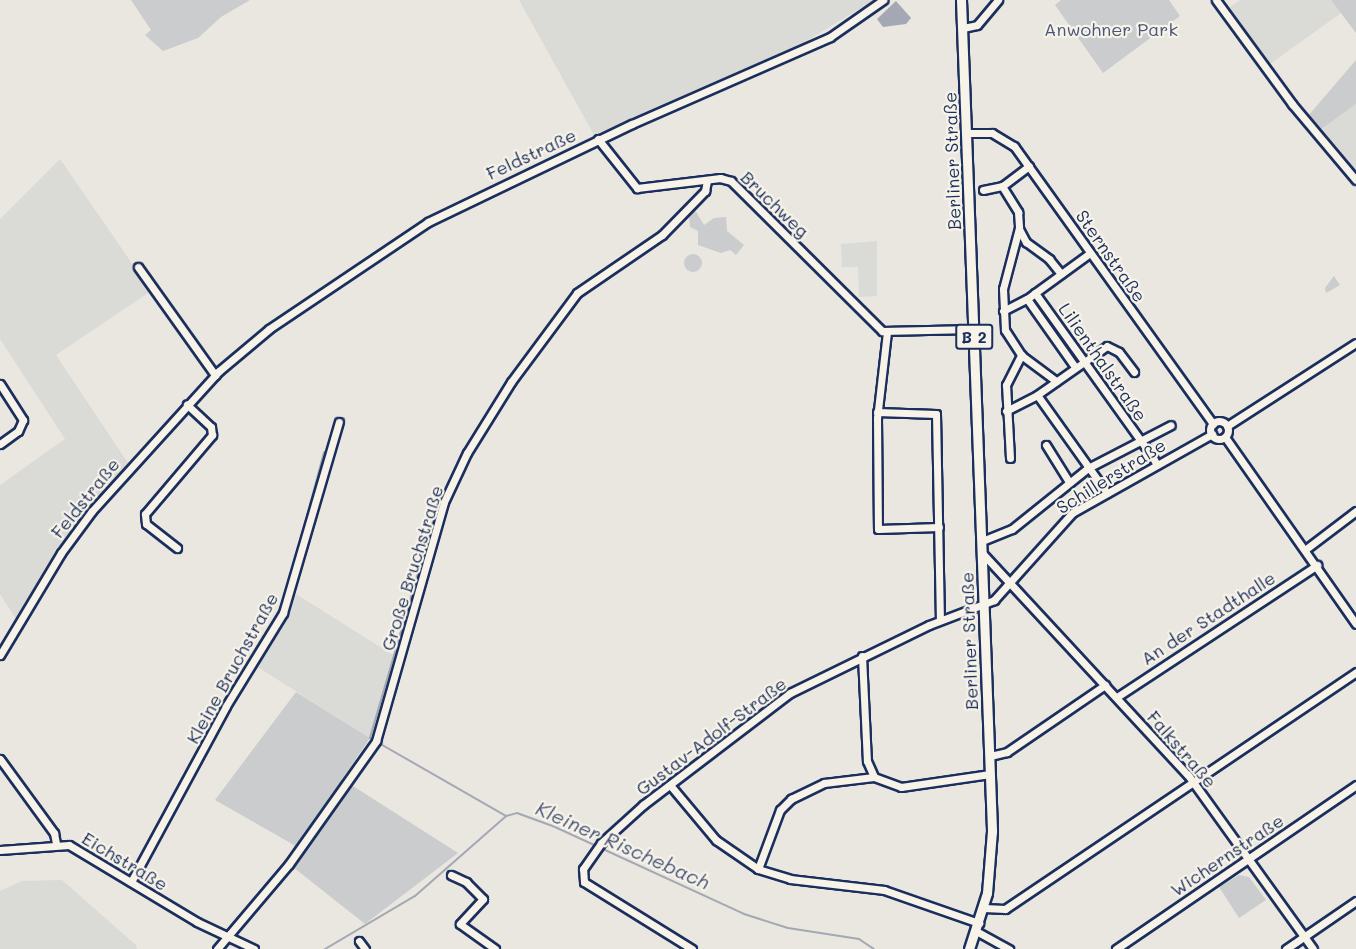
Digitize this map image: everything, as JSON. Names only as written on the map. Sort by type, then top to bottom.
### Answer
[{"type":"main road","name":"B 2","points":[[961,0],[963,28]]},
{"type":"main road","name":"Berliner Straße","points":[[963,28],[993,851],[984,908],[969,949]]},
{"type":"street","name":"Feldstraße","points":[[0,655],[80,526],[215,375],[269,330],[405,234],[598,139],[830,38],[883,0]]},
{"type":"street","points":[[963,28],[975,26],[998,0]]},
{"type":"street","points":[[1216,0],[1292,104],[1356,180]]},
{"type":"street","name":"Sternstraße","points":[[968,133],[999,135],[1014,146],[1213,424]]},
{"type":"street","name":"Bruchweg","points":[[598,139],[634,186],[644,188],[724,178],[738,187],[873,325],[887,332]]},
{"type":"street","points":[[983,190],[1002,186],[1029,166]]},
{"type":"street","name":"Große Bruchstraße","points":[[217,949],[288,864],[375,743],[441,512],[467,453],[515,376],[578,293],[667,231],[705,192],[707,181]]},
{"type":"street","points":[[1002,186],[1018,212],[1019,228],[1003,289],[1005,330],[1021,355],[1056,381]]},
{"type":"street","points":[[1019,228],[1026,242],[1049,259],[1061,274]]},
{"type":"street","name":"Lilienthalstraße","points":[[1075,367],[1027,299],[1090,253]]},
{"type":"street","points":[[138,267],[215,375]]},
{"type":"street","name":"Lilienthalstraße","points":[[1035,293],[1146,448]]},
{"type":"street","points":[[1003,311],[1027,299]]},
{"type":"street","points":[[939,527],[878,529],[877,412],[887,332],[974,329]]},
{"type":"street","points":[[1356,343],[1227,426],[1225,437],[1306,549],[1356,624]]},
{"type":"street","points":[[1006,411],[1037,395],[1102,347],[1112,347],[1134,372]]},
{"type":"street","points":[[1010,458],[1006,411],[1009,373],[1021,355]]},
{"type":"street","points":[[0,384],[23,420],[18,431],[0,444]]},
{"type":"street","points":[[1037,395],[1107,493]]},
{"type":"street","points":[[177,548],[146,524],[145,514],[212,435],[212,427],[187,405]]},
{"type":"street","points":[[877,412],[936,414],[940,620]]},
{"type":"street","name":"Kleine Bruchstraße","points":[[131,882],[226,706],[283,613],[339,422]]},
{"type":"street","points":[[1225,437],[1218,439],[1212,434],[1213,424],[1221,422],[1227,426]]},
{"type":"street","points":[[982,541],[1012,529],[1088,468],[1171,425]]},
{"type":"street","name":"Schillerstraße","points":[[984,606],[1010,581],[1066,518],[1212,434]]},
{"type":"street","points":[[1046,445],[1069,482]]},
{"type":"street","points":[[1152,456],[1157,465]]},
{"type":"street","points":[[1306,549],[1356,511]]},
{"type":"street","points":[[982,554],[1010,581]]},
{"type":"street","name":"An der Stadthalle","points":[[1117,697],[1317,565]]},
{"type":"street","name":"Falkstraße","points":[[1010,581],[1193,782],[1313,949]]},
{"type":"street","name":"Gustav-Adolf-Straße","points":[[692,949],[587,885],[582,879],[583,869],[598,846],[670,785],[790,693],[940,620],[984,606]]},
{"type":"street","points":[[862,656],[867,760],[874,777]]},
{"type":"street","points":[[984,908],[1005,909],[1356,672]]},
{"type":"street","points":[[990,756],[1008,752],[1105,685]]},
{"type":"street","points":[[0,759],[54,833],[56,843]]},
{"type":"street","points":[[758,869],[780,810],[791,799],[824,783],[874,777],[891,786],[911,786],[990,774]]},
{"type":"street","points":[[670,785],[716,840],[758,869],[790,879],[884,890],[977,927],[1009,949]]},
{"type":"street","name":"Wichernstraße","points":[[1116,949],[1356,785]]},
{"type":"street","name":"Eichstraße","points":[[0,850],[56,843],[69,845],[226,937],[254,949]]},
{"type":"street","points":[[452,875],[466,882],[483,899],[460,924],[495,949]]},
{"type":"street","points":[[1286,949],[1356,901]]},
{"type":"street","points":[[359,941],[365,949]]},
{"type":"shaded area","points":[[519,0],[874,0],[793,49],[594,135]]},
{"type":"shaded area","points":[[1240,0],[1331,0],[1341,13],[1270,64],[1229,8]]},
{"type":"shaded area","points":[[896,1],[911,18],[906,24],[883,27],[877,19]]},
{"type":"shaded area","points":[[1356,104],[1356,171],[1320,130]]},
{"type":"shaded area","points":[[60,159],[151,291],[56,355],[128,463],[57,548],[16,619],[0,594],[0,485],[65,439],[0,339],[0,219]]},
{"type":"shaded area","points":[[877,241],[877,296],[859,297],[858,267],[842,267],[841,244]]},
{"type":"shaded area","points":[[296,594],[393,655],[370,738],[256,666]]},
{"type":"shaded area","points":[[62,880],[136,945],[137,949],[0,949],[0,891],[22,881]]},
{"type":"green space","points":[[131,0],[250,0],[221,17],[198,38],[163,51],[145,35],[151,30]]},
{"type":"green space","name":"Anwohner Park","points":[[1061,0],[1169,0],[1180,16],[1103,73],[1055,5]]},
{"type":"green space","points":[[1331,0],[1356,0],[1356,33]]},
{"type":"green space","points":[[1356,60],[1356,104],[1320,130],[1308,116]]},
{"type":"green space","points":[[695,210],[704,225],[714,218],[726,217],[727,231],[744,245],[736,255],[730,250],[721,253],[698,245],[698,231],[690,227],[689,216]]},
{"type":"green space","points":[[693,254],[699,257],[702,263],[699,269],[693,272],[687,269],[684,263],[687,257]]},
{"type":"green space","points":[[1334,276],[1340,285],[1326,293],[1325,288]]},
{"type":"green space","points":[[978,625],[980,625],[983,716],[982,716]]},
{"type":"green space","points":[[296,692],[370,738],[342,779],[458,853],[365,924],[293,867],[294,845],[215,800]]},
{"type":"green space","points":[[1239,875],[1249,877],[1266,900],[1239,918],[1219,887]]},
{"type":"waterway","points":[[293,568],[324,452]]},
{"type":"waterway","points":[[433,521],[370,738],[506,816]]},
{"type":"waterway","points":[[277,616],[288,585]]},
{"type":"waterway","name":"Kleiner Rischebach","points":[[325,949],[415,896],[506,816],[517,813],[555,827],[744,914],[788,928],[859,939],[874,949]]}]
